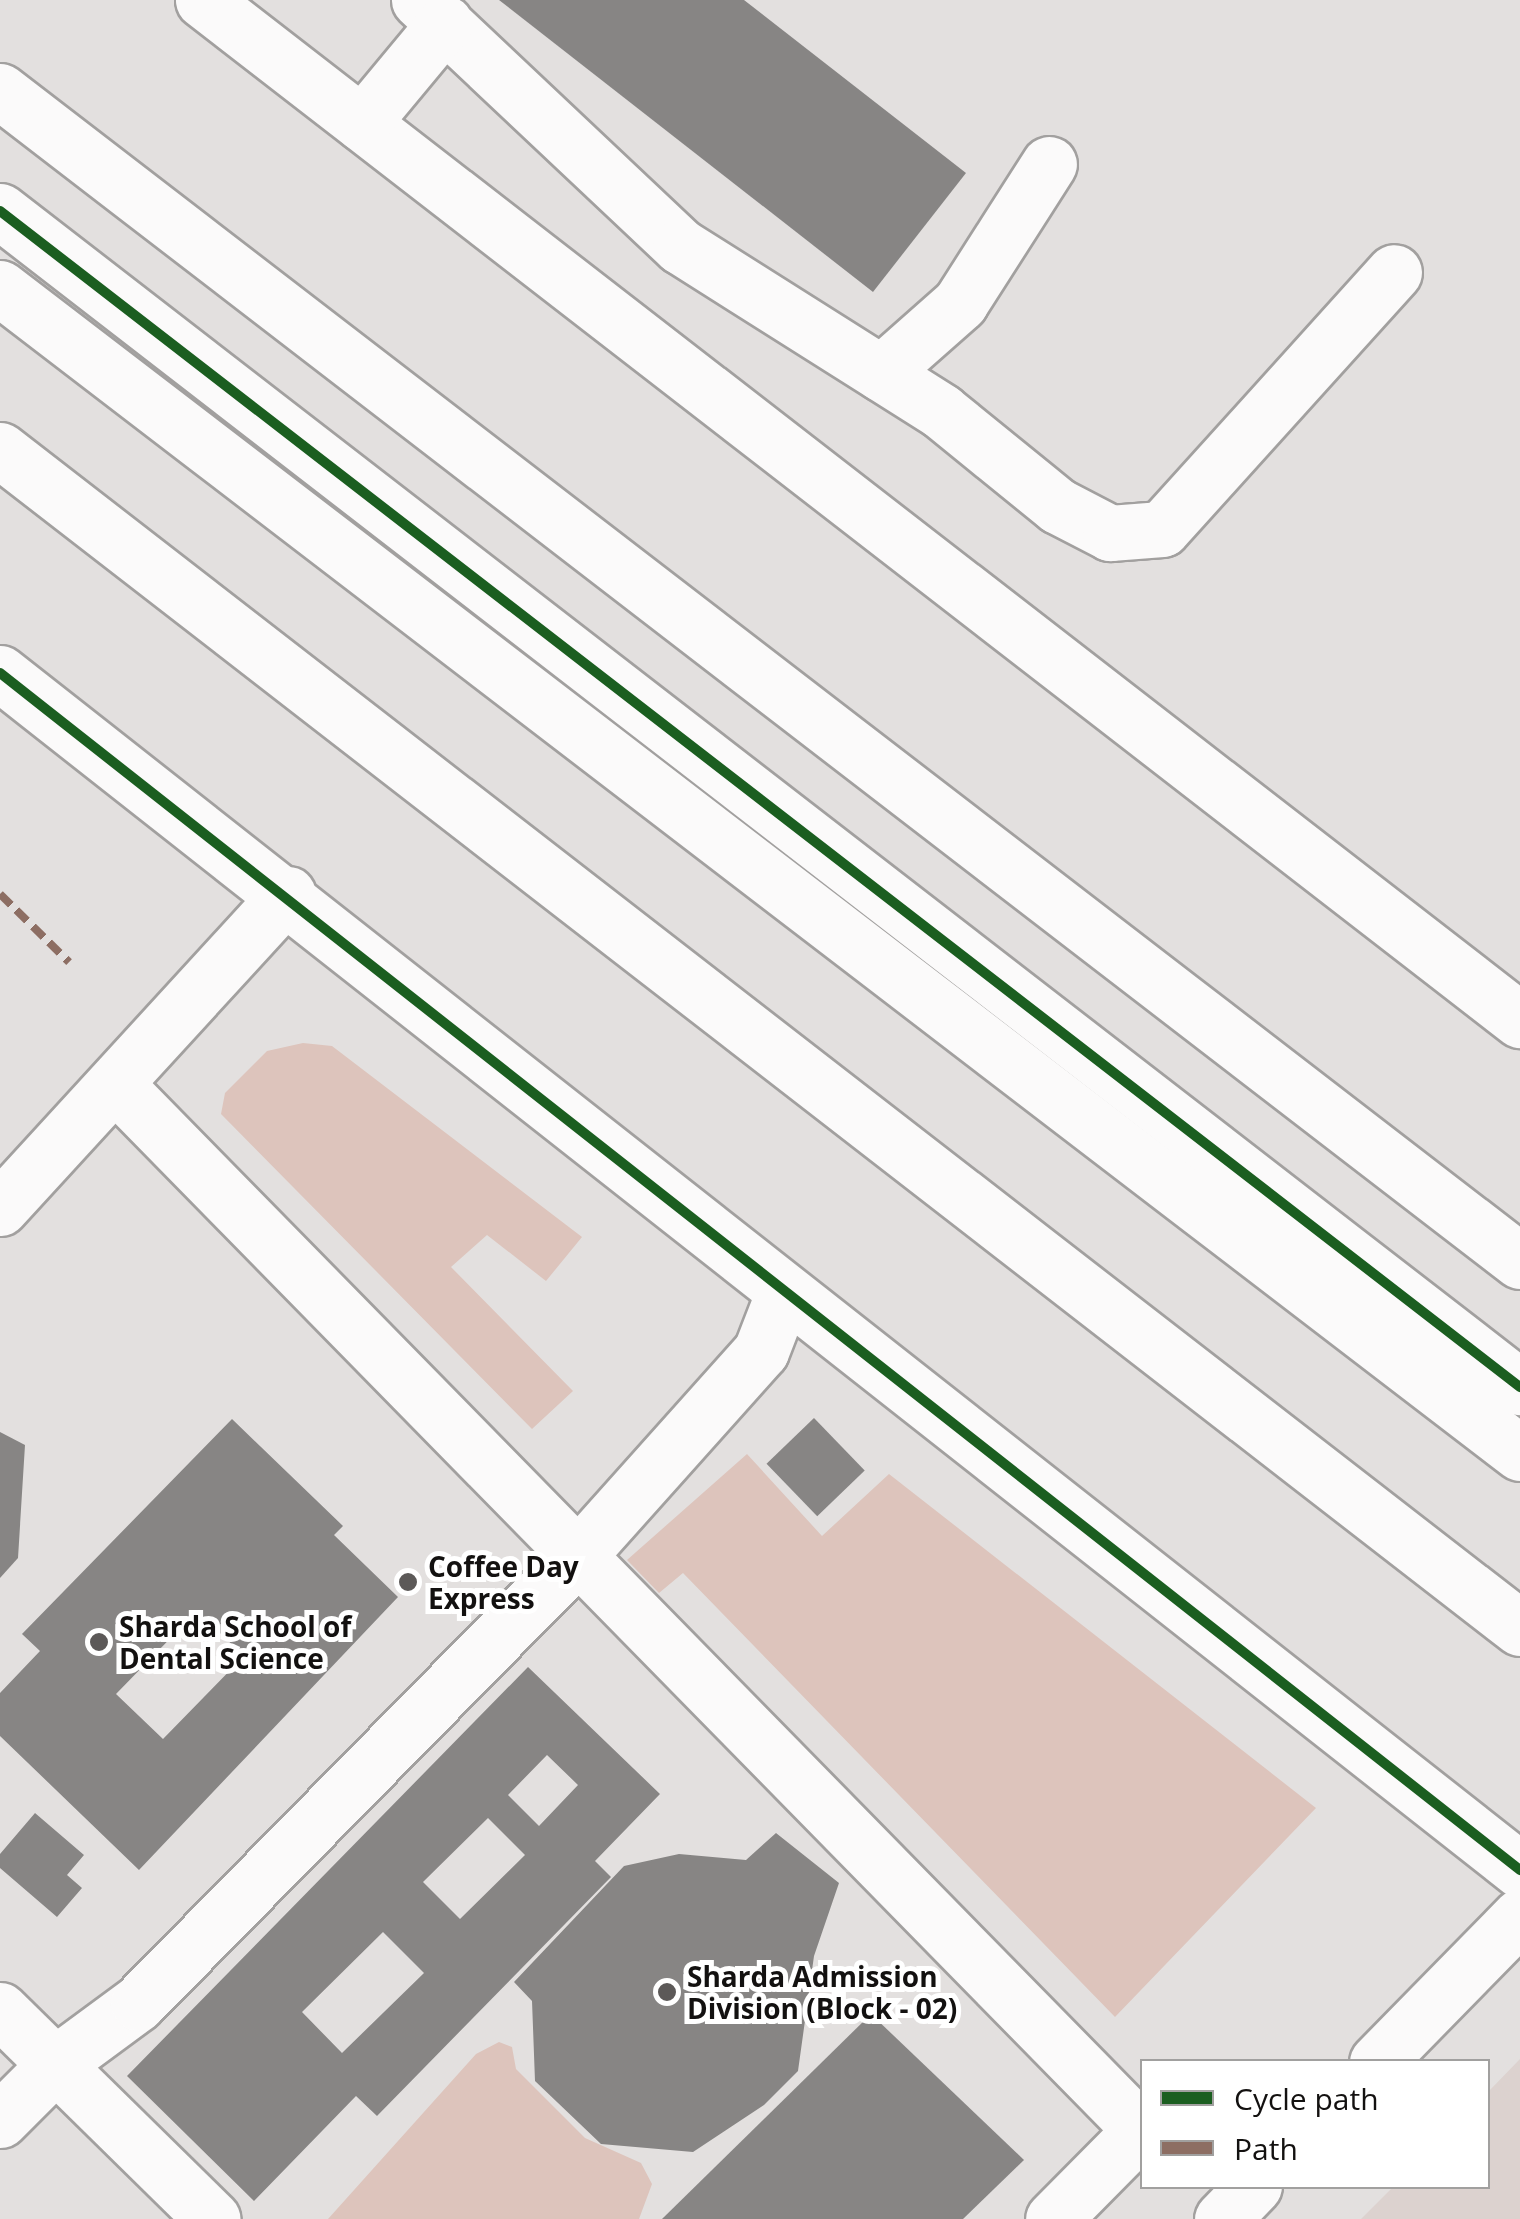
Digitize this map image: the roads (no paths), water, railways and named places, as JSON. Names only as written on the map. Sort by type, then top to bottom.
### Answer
[{"type":"street","points":[[203,0],[1520,1020]]},
{"type":"street","points":[[362,123],[432,12],[680,246],[942,411],[1058,506],[1110,532],[1162,530],[1394,272]]},
{"type":"street","points":[[0,92],[1520,1261]]},
{"type":"street","points":[[881,373],[960,303],[1049,164]]},
{"type":"street","points":[[0,211],[1520,1386]]},
{"type":"street","points":[[0,288],[1520,1453]]},
{"type":"street","points":[[0,450],[1520,1628]]},
{"type":"street","points":[[0,673],[288,894],[783,1294],[1520,1870]]},
{"type":"street","points":[[2,1202],[116,1085],[288,894]]},
{"type":"street","points":[[116,1085],[561,1546],[1140,2130],[1053,2219]]},
{"type":"street","points":[[0,2120],[58,2062],[116,1981],[561,1546],[722,1337],[783,1294]]},
{"type":"street","points":[[1380,2059],[1520,1916]]},
{"type":"street","points":[[0,2010],[58,2062],[214,2219]]},
{"type":"street","points":[[1222,2219],[1251,2189]]},
{"type":"place","name":"Coffee Day Express","points":[[408,1582]]},
{"type":"place","name":"Sharda School of Dental Science","points":[[99,1642]]},
{"type":"place","name":"Sharda Admission Division (Block - 02)","points":[[667,1992]]}]
